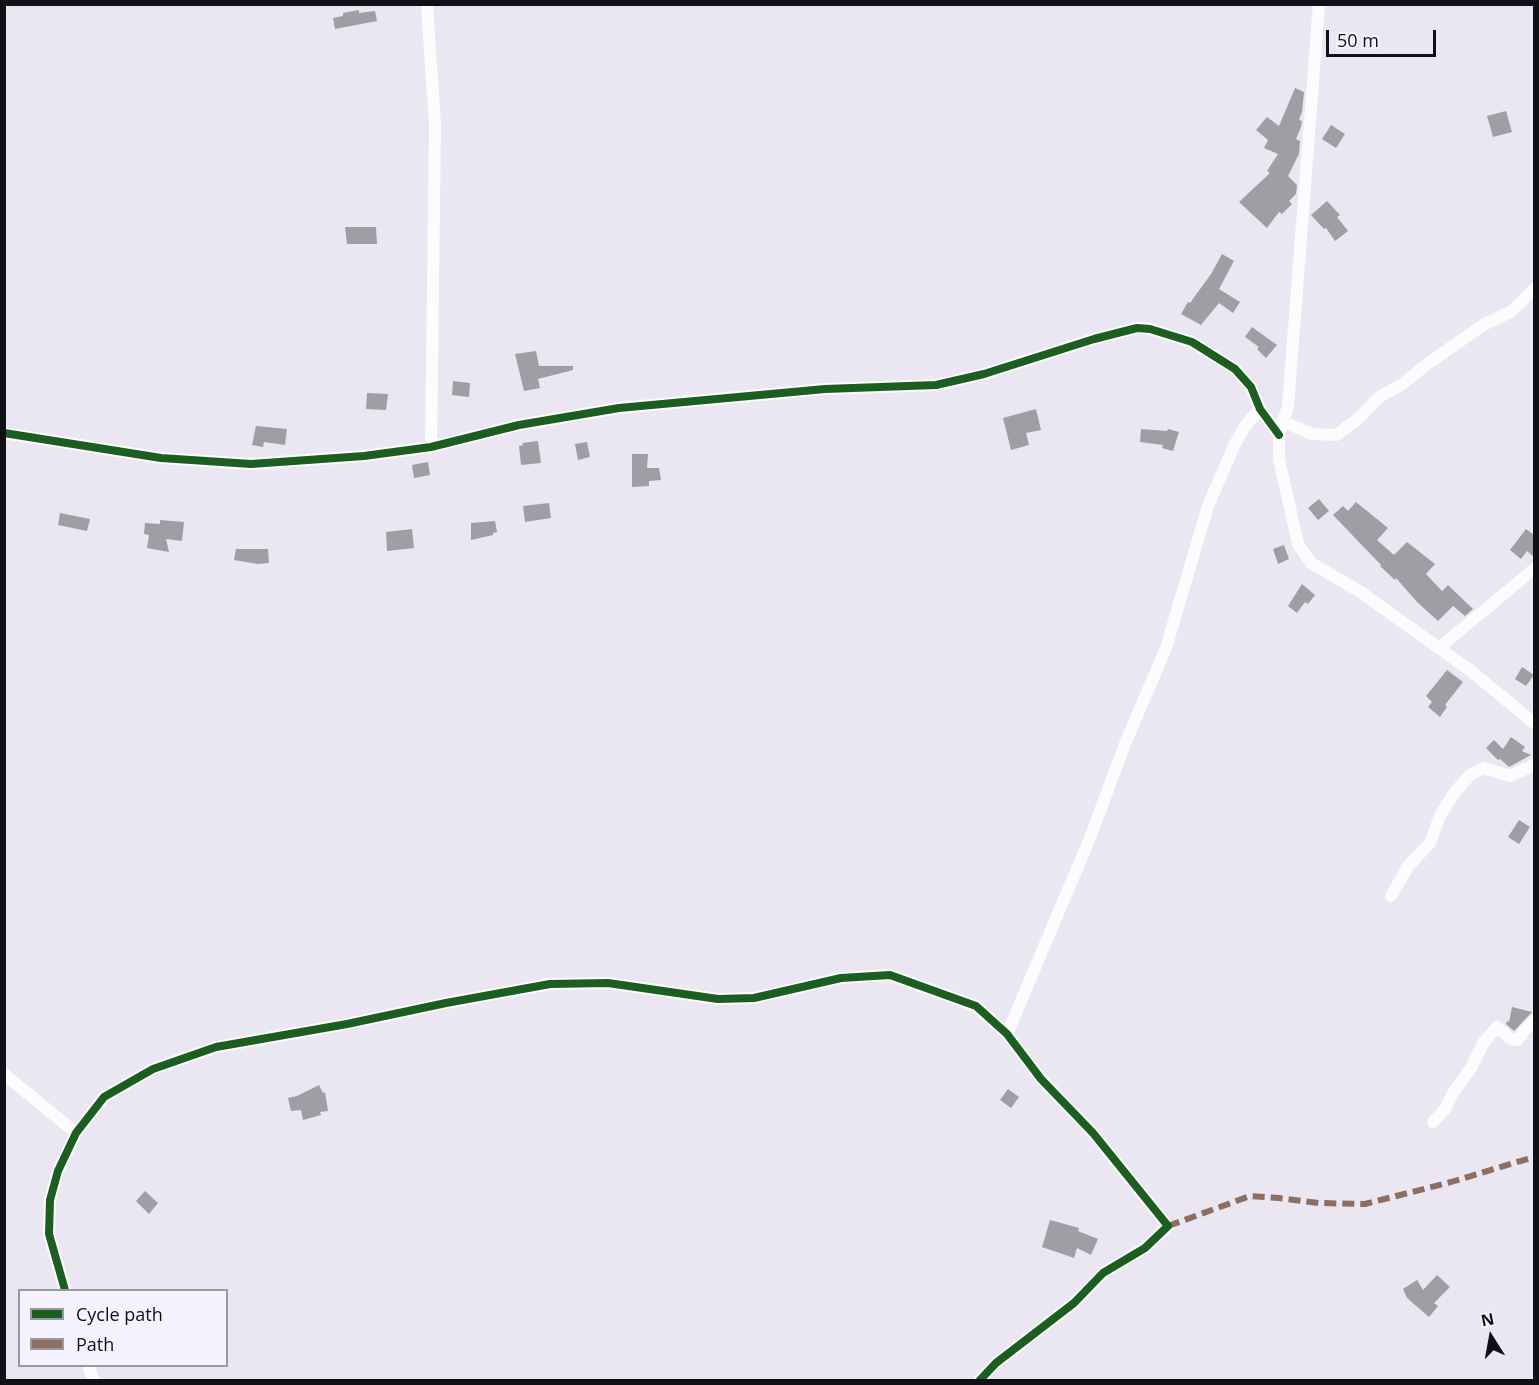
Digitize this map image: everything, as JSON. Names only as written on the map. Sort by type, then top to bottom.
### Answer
[{"type":"street","points":[[427,4],[435,126],[431,447]]},
{"type":"street","points":[[1319,4],[1288,406],[1279,435],[1279,459],[1298,544],[1311,563],[1359,591],[1439,648],[1534,723]]},
{"type":"street","points":[[1282,421],[1312,434],[1336,435],[1357,420],[1379,397],[1401,385],[1483,325],[1512,310],[1534,289]]},
{"type":"street","points":[[4,433],[161,458],[251,464],[364,456],[431,447],[519,425],[619,408],[825,389],[936,385],[984,374],[1094,339],[1137,328],[1150,329],[1192,342],[1235,369],[1251,387],[1260,409],[1279,435]]},
{"type":"street","points":[[1007,1034],[1090,838],[1125,744],[1166,648],[1208,506],[1234,446],[1245,426],[1260,409]]},
{"type":"street","points":[[1439,648],[1534,569]]},
{"type":"street","points":[[1391,896],[1410,865],[1430,843],[1446,805],[1470,775],[1484,768],[1510,776],[1534,765]]},
{"type":"street","points":[[65,1289],[49,1234],[50,1200],[58,1171],[76,1133],[104,1097],[153,1070],[216,1047],[550,984],[608,983],[718,999],[754,998],[841,978],[890,975],[976,1006],[1007,1034],[1041,1079],[1093,1133],[1168,1226],[1145,1248],[1103,1273],[1074,1303],[996,1363],[980,1380]]},
{"type":"street","points":[[1433,1122],[1445,1109],[1453,1093],[1472,1068],[1484,1042],[1497,1027],[1511,1039],[1518,1040],[1534,1021]]},
{"type":"street","points":[[4,1074],[76,1133]]},
{"type":"building","points":[[359,10],[359,13],[375,11],[377,21],[335,29],[333,18],[343,16],[343,13]]},
{"type":"building","points":[[1295,88],[1304,92],[1299,120],[1302,121],[1301,127],[1296,139],[1300,141],[1299,154],[1288,176],[1297,185],[1296,194],[1289,201],[1292,204],[1282,214],[1279,212],[1267,228],[1239,202],[1270,173],[1267,171],[1278,154],[1264,148],[1268,140],[1256,130],[1267,117],[1279,126]]},
{"type":"building","points":[[1506,111],[1512,132],[1493,137],[1487,116]]},
{"type":"building","points":[[1331,125],[1345,134],[1336,148],[1322,139]]},
{"type":"building","points":[[1327,201],[1340,215],[1337,217],[1348,231],[1335,241],[1326,228],[1324,229],[1311,215]]},
{"type":"building","points":[[345,227],[376,227],[377,244],[347,244]]},
{"type":"building","points":[[1222,254],[1234,261],[1219,289],[1240,302],[1233,313],[1219,303],[1201,325],[1181,314],[1211,274]]},
{"type":"building","points":[[1252,327],[1277,345],[1266,358],[1257,349],[1259,347],[1245,337]]},
{"type":"building","points":[[536,351],[539,366],[573,366],[573,370],[538,379],[540,388],[524,391],[515,354]]},
{"type":"building","points":[[453,381],[470,383],[469,397],[452,395]]},
{"type":"building","points":[[367,393],[388,394],[386,410],[366,409]]},
{"type":"building","points":[[1036,409],[1041,430],[1026,433],[1029,445],[1011,450],[1003,418]]},
{"type":"building","points":[[256,426],[287,429],[285,445],[264,442],[263,447],[252,445]]},
{"type":"building","points":[[1141,429],[1167,431],[1168,429],[1179,432],[1173,451],[1162,448],[1163,445],[1140,442]]},
{"type":"building","points":[[538,441],[541,463],[521,465],[519,446],[523,445],[522,443]]},
{"type":"building","points":[[587,442],[590,457],[578,460],[575,444]]},
{"type":"building","points":[[632,454],[648,454],[647,468],[659,468],[661,480],[649,481],[649,486],[632,487]]},
{"type":"building","points":[[428,462],[430,475],[414,478],[412,465]]},
{"type":"building","points":[[1319,499],[1329,511],[1318,520],[1308,508]]},
{"type":"building","points":[[1356,502],[1388,528],[1377,540],[1394,555],[1407,542],[1435,564],[1426,574],[1442,591],[1448,585],[1473,609],[1465,616],[1453,606],[1438,621],[1417,602],[1333,515],[1343,506],[1348,511]]},
{"type":"building","points":[[549,503],[551,518],[525,522],[523,506]]},
{"type":"building","points":[[60,513],[90,519],[87,531],[58,525]]},
{"type":"building","points":[[160,520],[184,522],[182,541],[166,539],[169,552],[147,548],[149,535],[144,534],[145,523],[160,524]]},
{"type":"building","points":[[495,521],[497,532],[471,540],[471,523]]},
{"type":"building","points":[[412,529],[414,548],[387,551],[386,532]]},
{"type":"building","points":[[1526,529],[1534,535],[1534,557],[1527,551],[1521,559],[1510,550]]},
{"type":"building","points":[[1284,545],[1289,559],[1278,564],[1273,549]]},
{"type":"building","points":[[236,549],[268,549],[269,563],[258,564],[234,560]]},
{"type":"building","points":[[1302,584],[1315,595],[1308,604],[1305,602],[1297,613],[1288,606]]},
{"type":"building","points":[[1522,667],[1534,675],[1526,686],[1515,679]]},
{"type":"building","points":[[1447,670],[1463,682],[1445,705],[1447,707],[1440,717],[1428,707],[1432,702],[1426,696]]},
{"type":"building","points":[[1511,737],[1525,747],[1522,751],[1531,755],[1509,767],[1486,748],[1494,740],[1503,749]]},
{"type":"building","points":[[1519,820],[1530,827],[1519,844],[1508,837]]},
{"type":"building","points":[[1512,1007],[1532,1012],[1514,1031],[1506,1024],[1507,1021],[1509,1022]]},
{"type":"building","points":[[319,1085],[323,1093],[325,1092],[328,1111],[303,1120],[301,1110],[291,1111],[288,1098]]},
{"type":"building","points":[[1008,1089],[1019,1097],[1011,1108],[1000,1100]]},
{"type":"building","points":[[145,1191],[158,1203],[149,1214],[136,1201]]},
{"type":"building","points":[[1050,1220],[1079,1228],[1078,1231],[1098,1239],[1091,1255],[1077,1248],[1074,1258],[1042,1247]]},
{"type":"building","points":[[1437,1275],[1450,1287],[1434,1303],[1438,1306],[1429,1317],[1407,1298],[1403,1289],[1417,1280],[1423,1290]]},
{"type":"marked path","points":[[1168,1226],[1250,1196],[1319,1203],[1365,1204],[1451,1182],[1534,1157]]},
{"type":"cycle path","points":[[4,433],[161,458],[251,464],[364,456],[431,447],[519,425],[619,408],[825,389],[936,385],[984,374],[1094,339],[1137,328],[1150,329],[1192,342],[1235,369],[1251,387],[1260,409],[1279,435]]},
{"type":"cycle path","points":[[65,1289],[49,1234],[50,1200],[58,1171],[76,1133],[104,1097],[153,1069],[216,1047],[550,984],[608,983],[718,999],[754,998],[841,978],[890,975],[976,1006],[1007,1034],[1041,1079],[1093,1133],[1168,1226],[1145,1248],[1103,1273],[1074,1303],[996,1363],[980,1380]]}]
